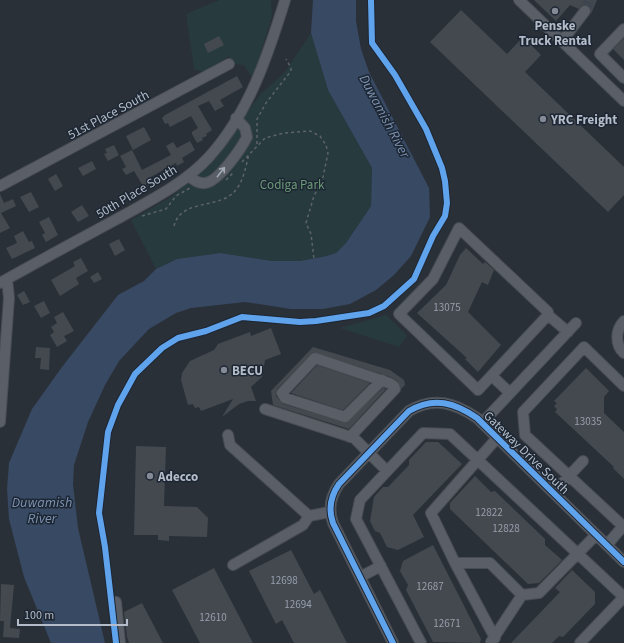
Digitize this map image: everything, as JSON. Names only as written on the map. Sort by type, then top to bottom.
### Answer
[{"type":"street","points":[[519,0],[624,101]]},
{"type":"street","name":"50th Place South","points":[[4,281],[156,197],[188,176],[209,156],[236,118],[254,87],[265,63],[284,4]]},
{"type":"street","points":[[562,41],[585,11]]},
{"type":"street","points":[[624,29],[600,54],[624,78]]},
{"type":"street","name":"51st Place South","points":[[0,186],[229,64]]},
{"type":"street","points":[[188,176],[203,184],[216,178],[246,137],[245,128],[236,118]]},
{"type":"street","points":[[548,315],[478,390],[399,314],[433,279],[459,228],[548,312],[548,315],[568,332]]},
{"type":"street","points":[[0,422],[9,298],[4,281]]},
{"type":"street","points":[[624,321],[621,324],[616,339],[620,349],[624,353]]},
{"type":"street","points":[[482,423],[576,323]]},
{"type":"street","points":[[607,545],[624,526],[525,435],[523,412],[584,348],[624,386]]},
{"type":"street","points":[[350,437],[395,389],[389,382],[315,358],[282,393],[285,398],[345,417],[382,380]]},
{"type":"street","points":[[492,376],[510,393]]},
{"type":"street","name":"Gateway Drive South","points":[[329,512],[332,493],[368,452],[409,411],[424,404],[441,402],[466,410],[482,423],[624,562]]},
{"type":"street","points":[[265,409],[354,438],[387,471]]},
{"type":"street","points":[[420,643],[356,519],[360,500],[423,433],[450,434],[624,597],[580,643]]},
{"type":"street","points":[[228,435],[230,444],[309,516]]},
{"type":"street","points":[[493,640],[431,513],[497,438]]},
{"type":"street","points":[[554,492],[583,461]]},
{"type":"street","points":[[233,565],[303,525],[309,516],[329,512],[333,523],[393,643]]},
{"type":"street","points":[[522,595],[539,593],[596,534]]},
{"type":"street","points":[[455,563],[490,563],[522,595]]},
{"type":"street","points":[[360,577],[381,566]]},
{"type":"street","points":[[493,640],[522,595]]},
{"type":"street","points":[[116,602],[120,643]]},
{"type":"path","points":[[257,145],[257,119],[266,103],[291,71],[286,59]]},
{"type":"path","points":[[242,163],[250,152],[265,138],[284,132],[302,130],[310,131],[320,136],[326,144],[328,153],[323,177],[314,196],[306,223],[311,234],[314,259]]},
{"type":"path","points":[[174,226],[175,221],[189,208],[218,202],[233,193],[241,181],[250,152]]},
{"type":"path","points":[[220,180],[227,180],[237,168]]},
{"type":"path","points":[[141,216],[166,209],[182,192],[195,187]]},
{"type":"green space","points":[[219,0],[271,0],[272,16],[257,66],[252,77],[244,65],[231,64],[229,56],[204,72],[194,69],[186,14]]},
{"type":"green space","name":"Codiga Park","points":[[311,33],[328,90],[372,168],[371,206],[346,243],[336,253],[327,256],[300,261],[272,261],[220,253],[177,259],[156,269],[131,220],[171,197],[203,170],[261,94],[285,72]]},
{"type":"green space","points":[[386,315],[407,336],[399,347],[340,328]]},
{"type":"water","name":"Duwamish River","points":[[313,0],[356,0],[356,21],[361,49],[369,72],[429,188],[430,217],[411,256],[394,275],[376,290],[350,304],[323,309],[291,309],[245,302],[191,308],[176,313],[149,329],[119,361],[105,385],[88,422],[74,465],[73,484],[78,528],[105,643],[51,643],[24,577],[9,519],[7,489],[9,463],[32,409],[62,367],[118,295],[144,281],[156,269],[177,259],[220,253],[272,261],[300,261],[327,256],[336,253],[346,243],[371,206],[372,168],[328,90],[311,33]]},
{"type":"building","name":"Penske Truck Rental","points":[[534,0],[597,0],[591,14],[591,8],[586,5],[582,5],[579,9],[570,5],[556,21]]},
{"type":"building","name":"YRC Freight","points":[[461,10],[507,54],[523,37],[541,55],[525,72],[624,167],[624,195],[608,212],[430,42]]},
{"type":"building","points":[[219,36],[224,45],[208,53],[204,44]]},
{"type":"building","points":[[624,38],[624,60],[613,49]]},
{"type":"building","points":[[237,76],[243,87],[220,100],[224,106],[215,111],[209,101],[198,106],[212,130],[206,134],[207,136],[202,138],[203,140],[197,143],[192,134],[192,132],[198,128],[191,116],[170,127],[168,123],[165,124],[162,118],[165,115]]},
{"type":"building","points":[[144,127],[151,140],[133,150],[126,136]]},
{"type":"building","points":[[190,141],[195,150],[182,158],[184,162],[177,166],[176,163],[147,179],[149,183],[143,186],[134,171],[126,175],[122,169],[126,167],[120,156],[132,150],[142,170],[171,155],[166,146],[173,142],[177,148]]},
{"type":"building","points":[[114,145],[119,155],[108,161],[104,154],[107,153],[105,149]]},
{"type":"building","points":[[92,161],[96,169],[83,176],[78,168]]},
{"type":"building","points":[[56,174],[63,186],[55,191],[48,179]]},
{"type":"building","points":[[31,192],[39,207],[29,212],[20,197]]},
{"type":"building","points":[[0,194],[4,203],[13,199],[16,206],[1,213],[10,228],[0,233]]},
{"type":"building","points":[[82,205],[89,216],[78,222],[71,212]]},
{"type":"building","points":[[49,217],[58,235],[46,242],[42,235],[45,233],[39,222]]},
{"type":"building","points":[[23,231],[29,242],[32,241],[35,248],[12,259],[6,248],[17,243],[14,236]]},
{"type":"building","points":[[119,239],[125,250],[115,256],[109,244]]},
{"type":"building","points":[[466,248],[483,264],[485,262],[494,270],[488,285],[482,282],[468,312],[501,345],[478,372],[465,359],[467,358],[417,313],[446,285],[460,255]]},
{"type":"building","points":[[81,258],[88,271],[76,278],[79,284],[60,296],[51,280],[75,266],[73,262]]},
{"type":"building","points":[[98,272],[102,279],[94,283],[90,277]]},
{"type":"building","points":[[24,291],[30,302],[23,305],[17,295]]},
{"type":"building","points":[[44,301],[50,313],[41,318],[34,306]]},
{"type":"building","points":[[63,312],[74,331],[64,336],[67,341],[57,347],[50,335],[54,332],[51,327],[57,323],[54,317]]},
{"type":"building","name":"BECU","points":[[271,328],[281,354],[265,360],[262,377],[251,387],[256,401],[248,401],[239,404],[222,417],[233,399],[201,411],[199,407],[195,408],[193,404],[188,405],[181,380],[182,373],[190,361],[214,350],[218,344],[250,332],[251,336]]},
{"type":"building","points":[[36,347],[50,348],[49,370],[40,369],[41,358],[35,358]]},
{"type":"building","points":[[313,347],[390,370],[404,380],[405,385],[401,389],[398,381],[391,377],[314,352],[277,389],[276,396],[283,404],[346,423],[383,388],[386,389],[349,429],[273,405],[271,391]]},
{"type":"building","points":[[317,365],[370,383],[343,410],[291,393]]},
{"type":"building","points":[[586,368],[609,391],[604,397],[604,413],[624,432],[624,479],[613,468],[614,467],[555,412],[557,409],[554,406],[557,403],[554,401]]},
{"type":"building","points":[[426,442],[438,442],[462,464],[413,515],[424,537],[398,550],[387,547],[380,533],[375,531],[370,521],[374,497],[383,487],[388,487],[409,465],[409,460]]},
{"type":"building","name":"Adecco","points":[[136,446],[166,447],[164,506],[197,507],[208,518],[207,537],[169,536],[169,541],[158,540],[158,535],[134,535]]},
{"type":"building","points":[[475,476],[491,492],[495,491],[545,539],[545,545],[562,560],[539,583],[528,584],[450,509],[450,503]]},
{"type":"building","points":[[433,545],[481,639],[480,643],[433,642],[406,590],[408,585],[400,571],[403,561]]},
{"type":"building","points":[[291,550],[314,594],[320,590],[347,643],[294,643],[282,620],[276,624],[249,571]]},
{"type":"building","points":[[214,568],[253,643],[200,643],[172,590]]},
{"type":"building","points":[[572,570],[595,592],[595,604],[563,637],[559,636],[552,643],[511,643],[560,592],[555,588]]},
{"type":"building","points":[[1,584],[14,585],[10,628],[20,629],[19,638],[3,637],[4,621],[0,621]]},
{"type":"building","points":[[142,603],[163,643],[129,643],[124,612]]},
{"type":"tunnel","points":[[585,11],[589,0]]},
{"type":"cycle path","points":[[116,643],[105,547],[99,513],[108,432],[118,405],[135,374],[162,348],[178,338],[206,331],[242,317],[300,322],[316,321],[369,313],[384,306],[414,279],[433,236],[445,216],[447,203],[445,181],[442,168],[426,129],[395,75],[372,43],[371,0]]},
{"type":"cycle path","points":[[393,643],[333,523],[330,508],[332,498],[339,484],[409,411],[418,406],[444,403],[461,408],[477,418],[624,562]]},
{"type":"place","name":"Penske Truck Rental","points":[[555,11]]},
{"type":"place","name":"YRC Freight","points":[[543,119]]},
{"type":"place","name":"BECU","points":[[224,370]]},
{"type":"place","name":"Adecco","points":[[150,476]]}]
